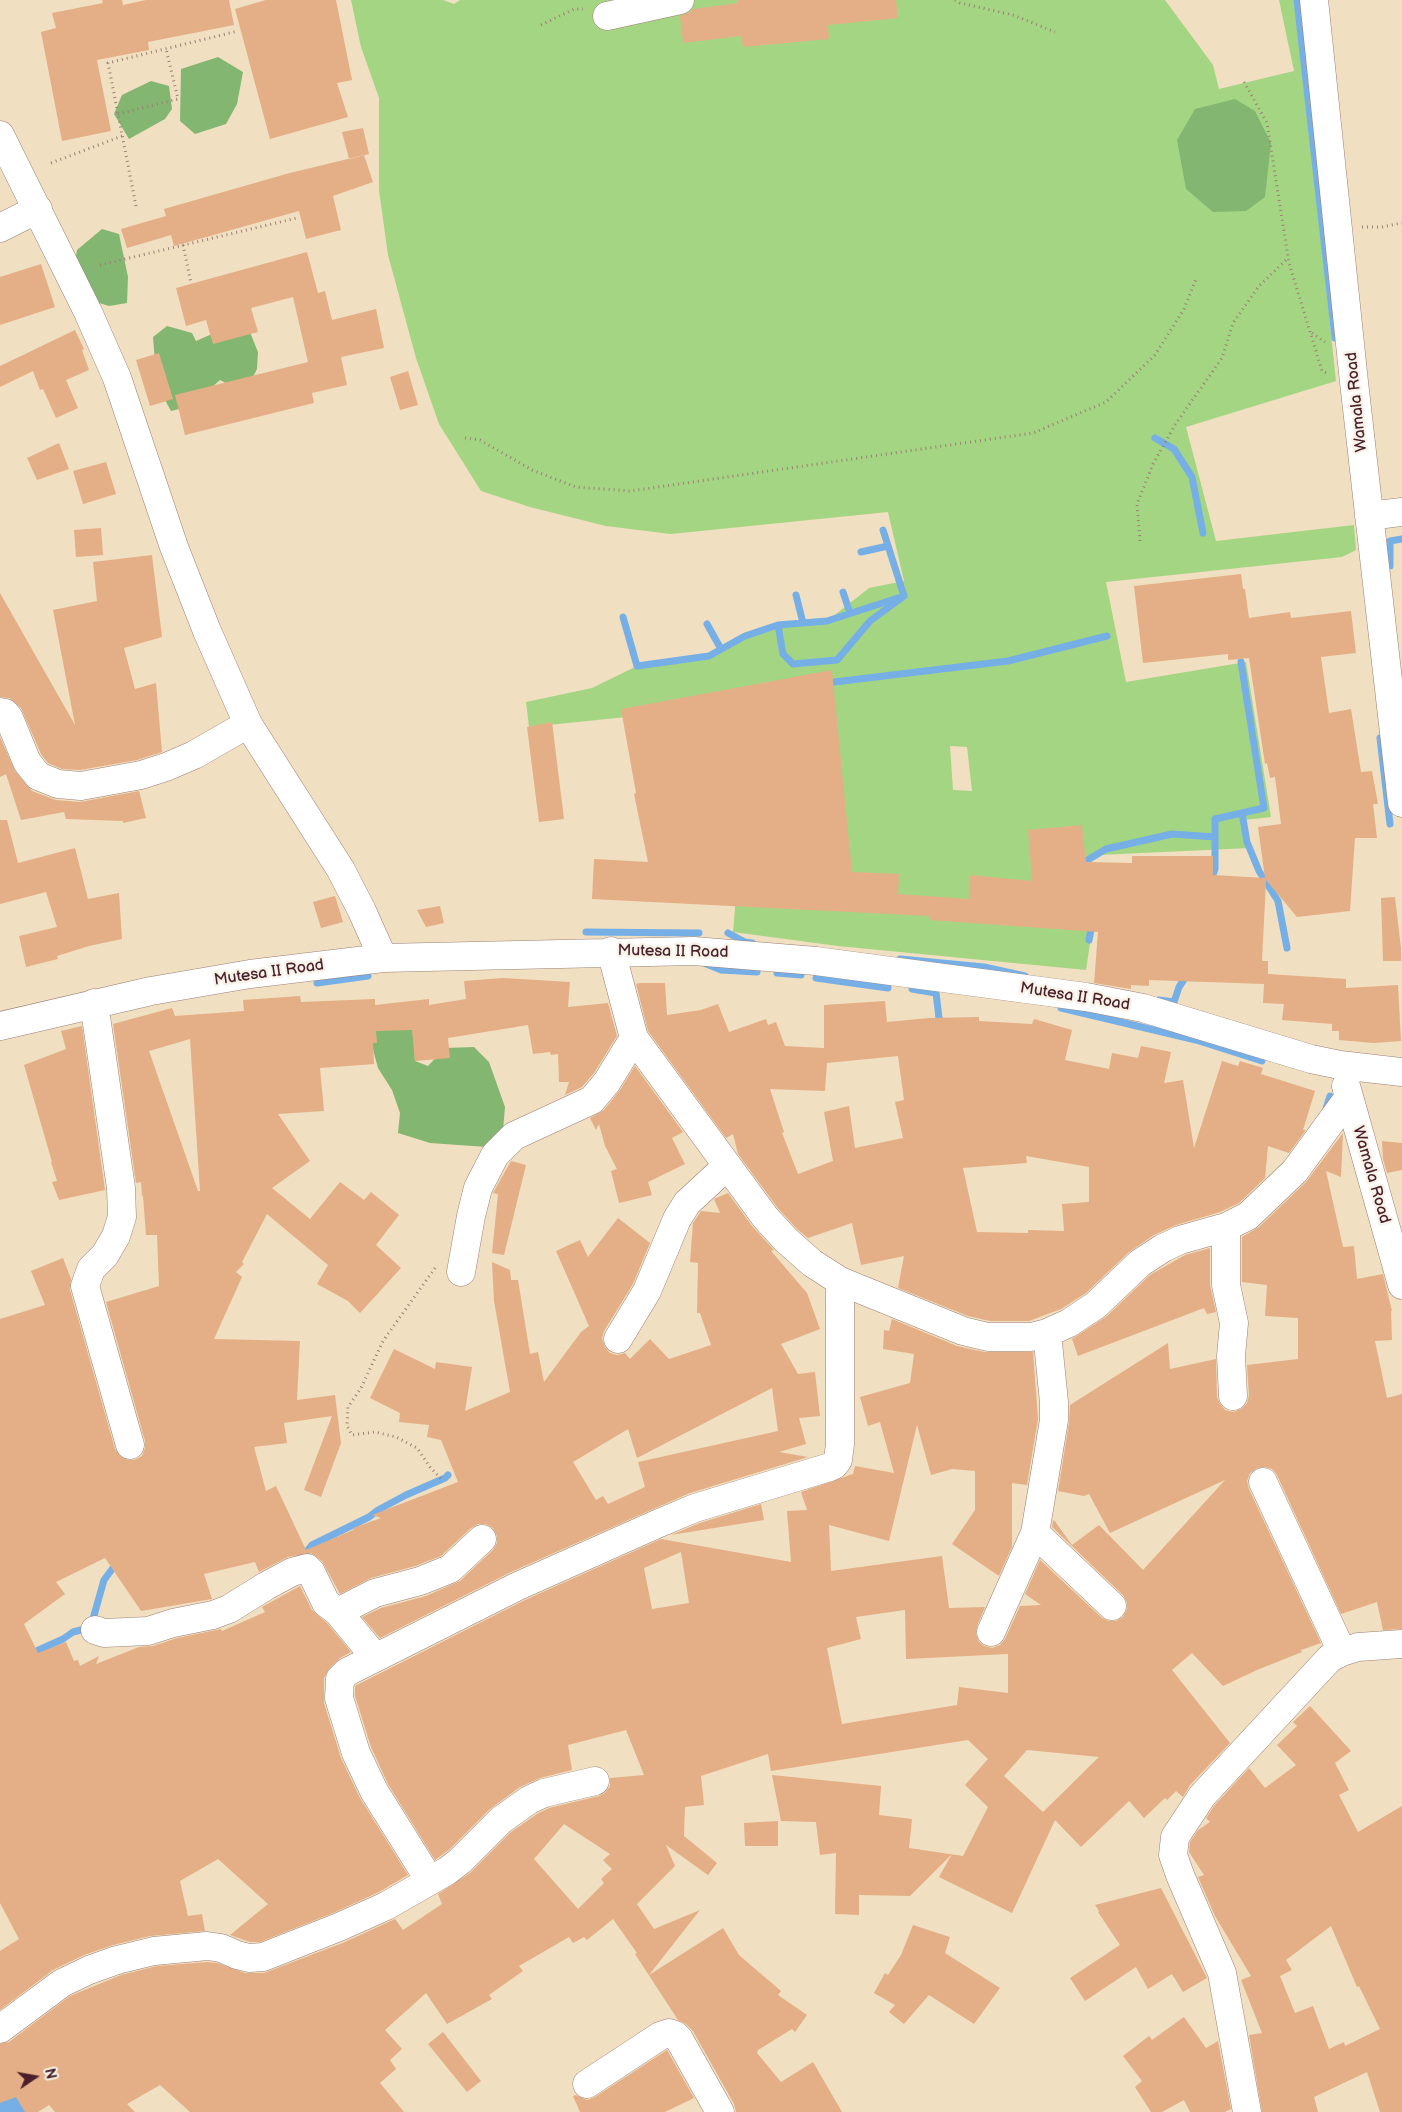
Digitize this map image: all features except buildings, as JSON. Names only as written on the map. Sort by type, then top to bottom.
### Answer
[{"type":"street","points":[[595,12],[680,0]]},
{"type":"street","name":"Wamala Road","points":[[1314,0],[1354,382],[1402,804]]},
{"type":"street","points":[[0,135],[88,312],[116,378],[174,548],[207,631],[248,724],[341,870],[383,958]]},
{"type":"street","points":[[0,228],[38,209]]},
{"type":"street","points":[[1369,516],[1402,512]]},
{"type":"street","points":[[0,712],[6,713],[9,718],[27,762],[38,776],[58,784],[81,786],[141,775],[166,766],[194,755],[248,724]]},
{"type":"street","points":[[611,951],[634,1038],[765,1217],[786,1240],[812,1264],[840,1282],[963,1331],[988,1337],[1031,1337],[1047,1334],[1070,1323],[1096,1305],[1140,1264],[1163,1248],[1180,1240],[1226,1227],[1248,1216],[1295,1171],[1349,1098]]},
{"type":"street","name":"Mutesa II Road","points":[[0,1026],[150,991],[250,974],[383,958],[611,951],[694,951],[764,955],[1086,997],[1143,1008],[1311,1059],[1340,1065],[1402,1072]]},
{"type":"street","points":[[94,1004],[121,1188],[122,1216],[116,1236],[104,1255],[91,1269],[85,1286],[130,1446]]},
{"type":"street","points":[[449,1269],[471,1216],[478,1188],[495,1155],[514,1136],[592,1100],[607,1082],[634,1038]]},
{"type":"street","name":"Wamala Road","points":[[1340,1065],[1402,1285]]},
{"type":"street","points":[[618,1339],[647,1292],[677,1218],[687,1203],[727,1166]]},
{"type":"street","points":[[1226,1227],[1226,1285],[1234,1323],[1231,1356],[1233,1396]]},
{"type":"street","points":[[430,1881],[374,1791],[356,1753],[340,1698],[338,1687],[340,1679],[343,1675],[375,1657],[518,1586],[656,1524],[694,1508],[830,1468],[838,1460],[840,1444],[840,1282]]},
{"type":"street","points":[[991,1632],[1035,1532],[1054,1420],[1047,1334]]},
{"type":"street","points":[[1263,1482],[1342,1652]]},
{"type":"street","points":[[1035,1532],[1112,1606]]},
{"type":"street","points":[[338,1612],[375,1594],[420,1581],[450,1569],[482,1539]]},
{"type":"street","points":[[96,1630],[104,1633],[148,1632],[173,1623],[213,1615],[229,1609],[292,1572],[306,1568],[311,1572],[326,1603],[338,1612],[375,1657]]},
{"type":"street","points":[[1247,2112],[1222,1973],[1173,1855],[1176,1838],[1202,1796],[1330,1658],[1358,1647],[1402,1644]]},
{"type":"street","points":[[0,2029],[62,1983],[89,1970],[117,1960],[154,1951],[207,1946],[221,1948],[249,1958],[263,1957],[339,1927],[386,1906],[430,1881],[460,1861],[501,1820],[529,1800],[544,1793],[596,1781]]},
{"type":"street","points":[[587,2084],[660,2036],[669,2033],[679,2039],[720,2112]]},
{"type":"path","points":[[955,0],[960,3],[1013,15],[1055,32]]},
{"type":"path","points":[[542,25],[574,9],[595,12]]},
{"type":"path","points":[[136,206],[108,63],[238,31]]},
{"type":"path","points":[[118,114],[178,99],[166,49]]},
{"type":"path","points":[[1244,82],[1267,123],[1288,258],[1322,371],[1354,382]]},
{"type":"path","points":[[50,163],[122,136]]},
{"type":"path","points":[[100,265],[297,218]]},
{"type":"path","points":[[1339,227],[1382,227],[1402,223]]},
{"type":"path","points":[[184,245],[191,283]]},
{"type":"path","points":[[1140,541],[1137,504],[1153,464],[1175,425],[1222,358],[1233,323],[1259,286],[1288,258]]},
{"type":"path","points":[[465,438],[480,440],[532,470],[576,486],[630,491],[1033,433],[1106,402],[1155,355],[1184,309],[1196,278]]},
{"type":"path","points":[[444,1481],[430,1467],[417,1448],[396,1437],[375,1432],[352,1436],[347,1426],[348,1406],[361,1388],[383,1341],[449,1269]]},
{"type":"green space","points":[[351,0],[443,0],[454,4],[460,0],[1165,0],[1213,65],[1219,89],[1294,71],[1279,0],[1294,0],[1336,381],[1186,427],[1216,541],[1354,525],[1356,550],[1342,557],[1106,582],[1126,682],[1246,662],[1271,817],[1244,820],[1250,848],[1098,855],[1086,861],[1082,875],[1095,910],[1086,970],[838,946],[733,932],[736,897],[626,717],[529,727],[526,702],[592,688],[637,666],[709,656],[745,636],[778,625],[827,621],[869,588],[904,581],[888,512],[671,534],[606,526],[530,507],[481,491],[439,424],[416,358],[388,255],[379,190],[379,98],[361,47]],"holes":[[[950,746],[967,747],[972,791],[953,790]]]},
{"type":"green space","points":[[218,57],[243,72],[237,104],[226,124],[195,134],[180,121],[181,69]]},
{"type":"green space","points":[[151,81],[169,86],[172,109],[165,119],[129,139],[114,114],[122,95]]},
{"type":"green space","points":[[1235,99],[1255,111],[1271,143],[1265,197],[1246,211],[1213,212],[1186,189],[1177,140],[1195,109]]},
{"type":"green space","points":[[102,229],[119,234],[128,277],[127,303],[109,306],[93,301],[74,267],[77,250]]},
{"type":"green space","points":[[247,325],[258,352],[257,369],[246,391],[237,389],[220,380],[191,406],[171,411],[157,385],[153,337],[167,326],[192,333],[196,341],[221,330]]},
{"type":"green space","points":[[386,1023],[413,1027],[415,1061],[428,1066],[445,1048],[474,1047],[489,1062],[505,1107],[502,1142],[487,1147],[430,1143],[398,1133],[400,1113],[392,1090],[378,1068],[369,1035]]},
{"type":"waterway","points":[[1297,0],[1335,338]]},
{"type":"waterway","points":[[1155,438],[1174,449],[1192,477],[1203,533]]},
{"type":"waterway","points":[[778,625],[783,654],[793,664],[837,660],[870,621],[904,596],[883,530]]},
{"type":"waterway","points":[[1390,566],[1390,541],[1402,539]]},
{"type":"waterway","points":[[861,552],[888,546]]},
{"type":"waterway","points":[[843,592],[850,613]]},
{"type":"waterway","points":[[796,595],[803,623]]},
{"type":"waterway","points":[[623,617],[637,666],[709,656],[745,636],[778,625],[827,621],[904,596]]},
{"type":"waterway","points":[[707,624],[721,649]]},
{"type":"waterway","points":[[826,683],[1008,661],[1107,636]]},
{"type":"waterway","points":[[1207,879],[1212,877],[1215,869],[1215,819],[1264,808],[1241,662]]},
{"type":"waterway","points":[[1380,738],[1390,824]]},
{"type":"waterway","points":[[1242,813],[1247,842],[1259,871],[1278,901],[1287,948]]},
{"type":"waterway","points":[[1083,871],[1086,861],[1106,849],[1172,834],[1215,837]]},
{"type":"waterway","points":[[1089,940],[1092,924]]},
{"type":"waterway","points":[[586,932],[699,933]]},
{"type":"waterway","points":[[728,933],[745,942],[752,943]]},
{"type":"waterway","points":[[900,959],[984,967],[1025,976]]},
{"type":"waterway","points":[[704,963],[721,970],[757,972]]},
{"type":"waterway","points":[[777,973],[801,975]]},
{"type":"waterway","points":[[1159,1000],[1174,1002],[1179,987],[1185,978],[1185,973]]},
{"type":"waterway","points":[[317,983],[368,976]]},
{"type":"waterway","points":[[816,978],[888,988]]},
{"type":"waterway","points":[[912,989],[936,993],[940,1026]]},
{"type":"waterway","points":[[1061,1008],[1196,1040],[1262,1061]]},
{"type":"waterway","points":[[1325,1112],[1330,1096]]},
{"type":"waterway","points":[[297,1560],[312,1545],[448,1475]]},
{"type":"waterway","points":[[30,1654],[63,1639],[73,1632],[91,1626],[104,1580],[113,1568],[119,1565]]},
{"type":"waterway","points":[[0,2111],[15,2099],[27,2081]]}]
